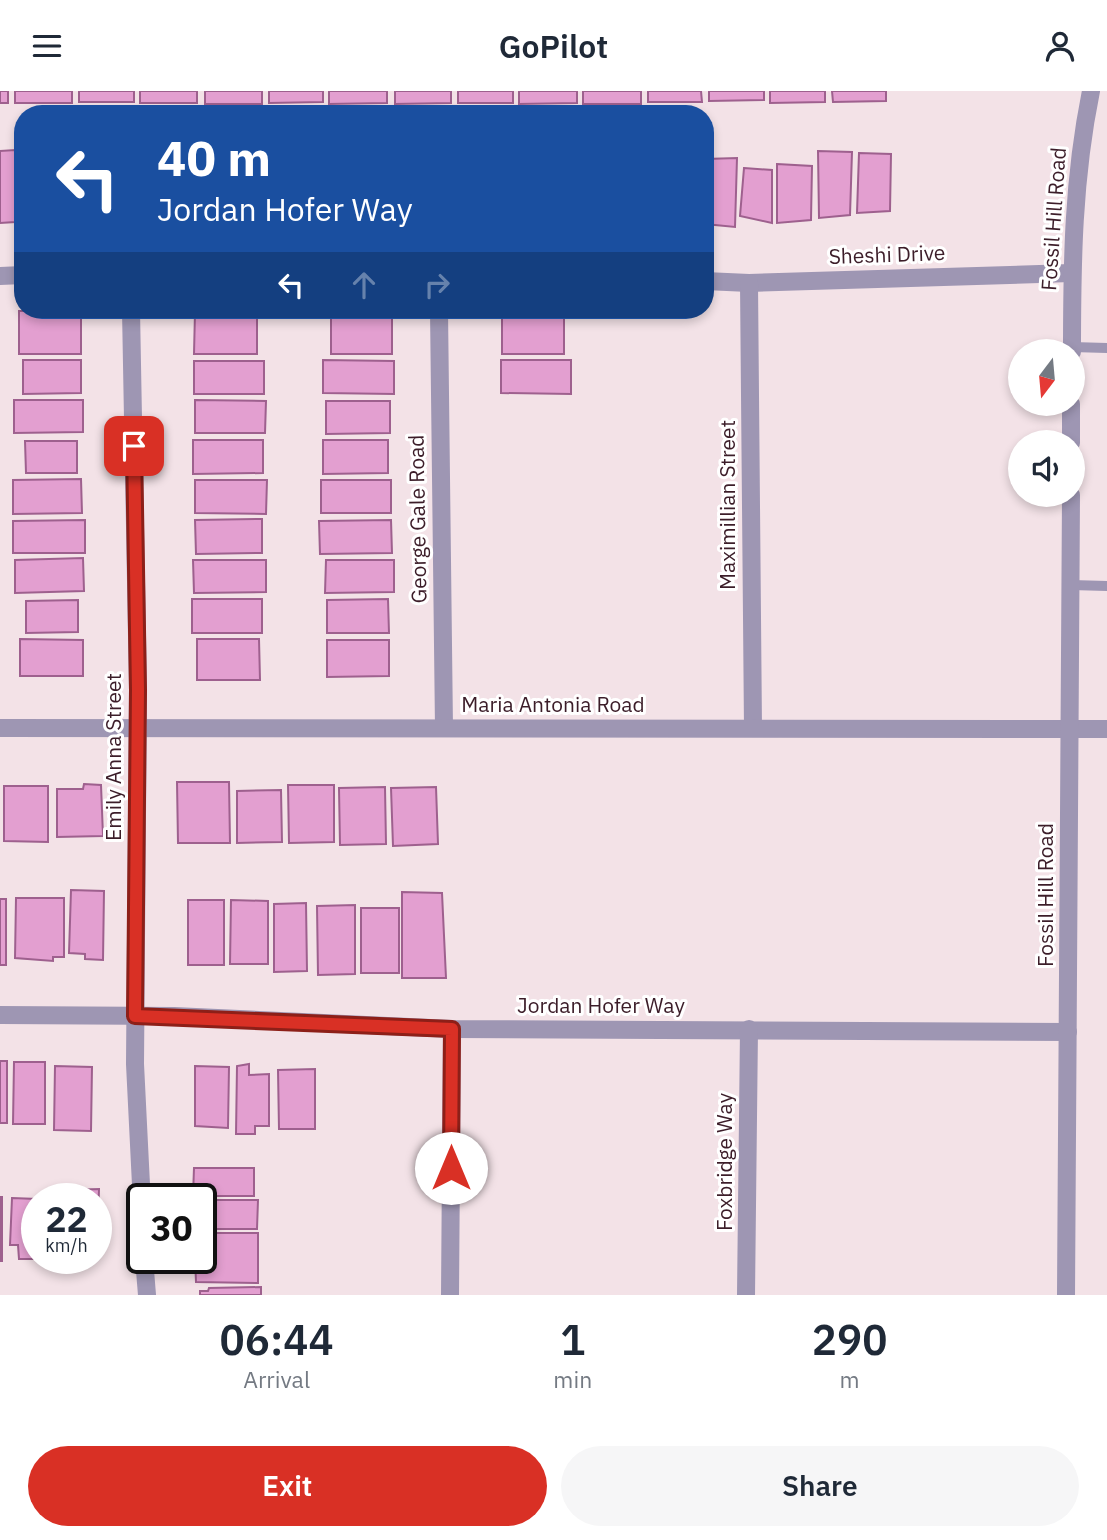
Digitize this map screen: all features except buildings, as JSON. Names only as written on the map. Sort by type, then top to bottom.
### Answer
[{"type":"street","name":"Fossil Hill Road","points":[[1072,339],[1071,273],[1077,169],[1091,91]]},
{"type":"street","name":"Sheshi Drive","points":[[714,281],[749,283],[1071,273]]},
{"type":"street","name":"Maximillian Street","points":[[749,283],[753,727]]},
{"type":"street","name":"Emily Anna Street","points":[[131,319],[137,727],[135,1016],[141,1183]]},
{"type":"street","name":"George Gale Road","points":[[439,319],[444,728]]},
{"type":"street","name":"Fossil Hill Road","points":[[1066,1295],[1071,507]]},
{"type":"street","name":"Maria Antonia Road","points":[[0,728],[1107,729]]},
{"type":"street","name":"Jordan Hofer Way","points":[[0,1015],[135,1016],[452,1029],[1068,1032]]},
{"type":"street","points":[[450,1295],[452,1029]]},
{"type":"street","name":"Foxbridge Way","points":[[746,1295],[749,1029]]},
{"type":"street","points":[[145,1274],[147,1295]]},
{"type":"lane","points":[[1085,349],[1107,348]]},
{"type":"lane","points":[[1071,586],[1107,586]]},
{"type":"route","points":[[134,446],[138,690],[135,1016],[452,1029],[451,1168]]}]
